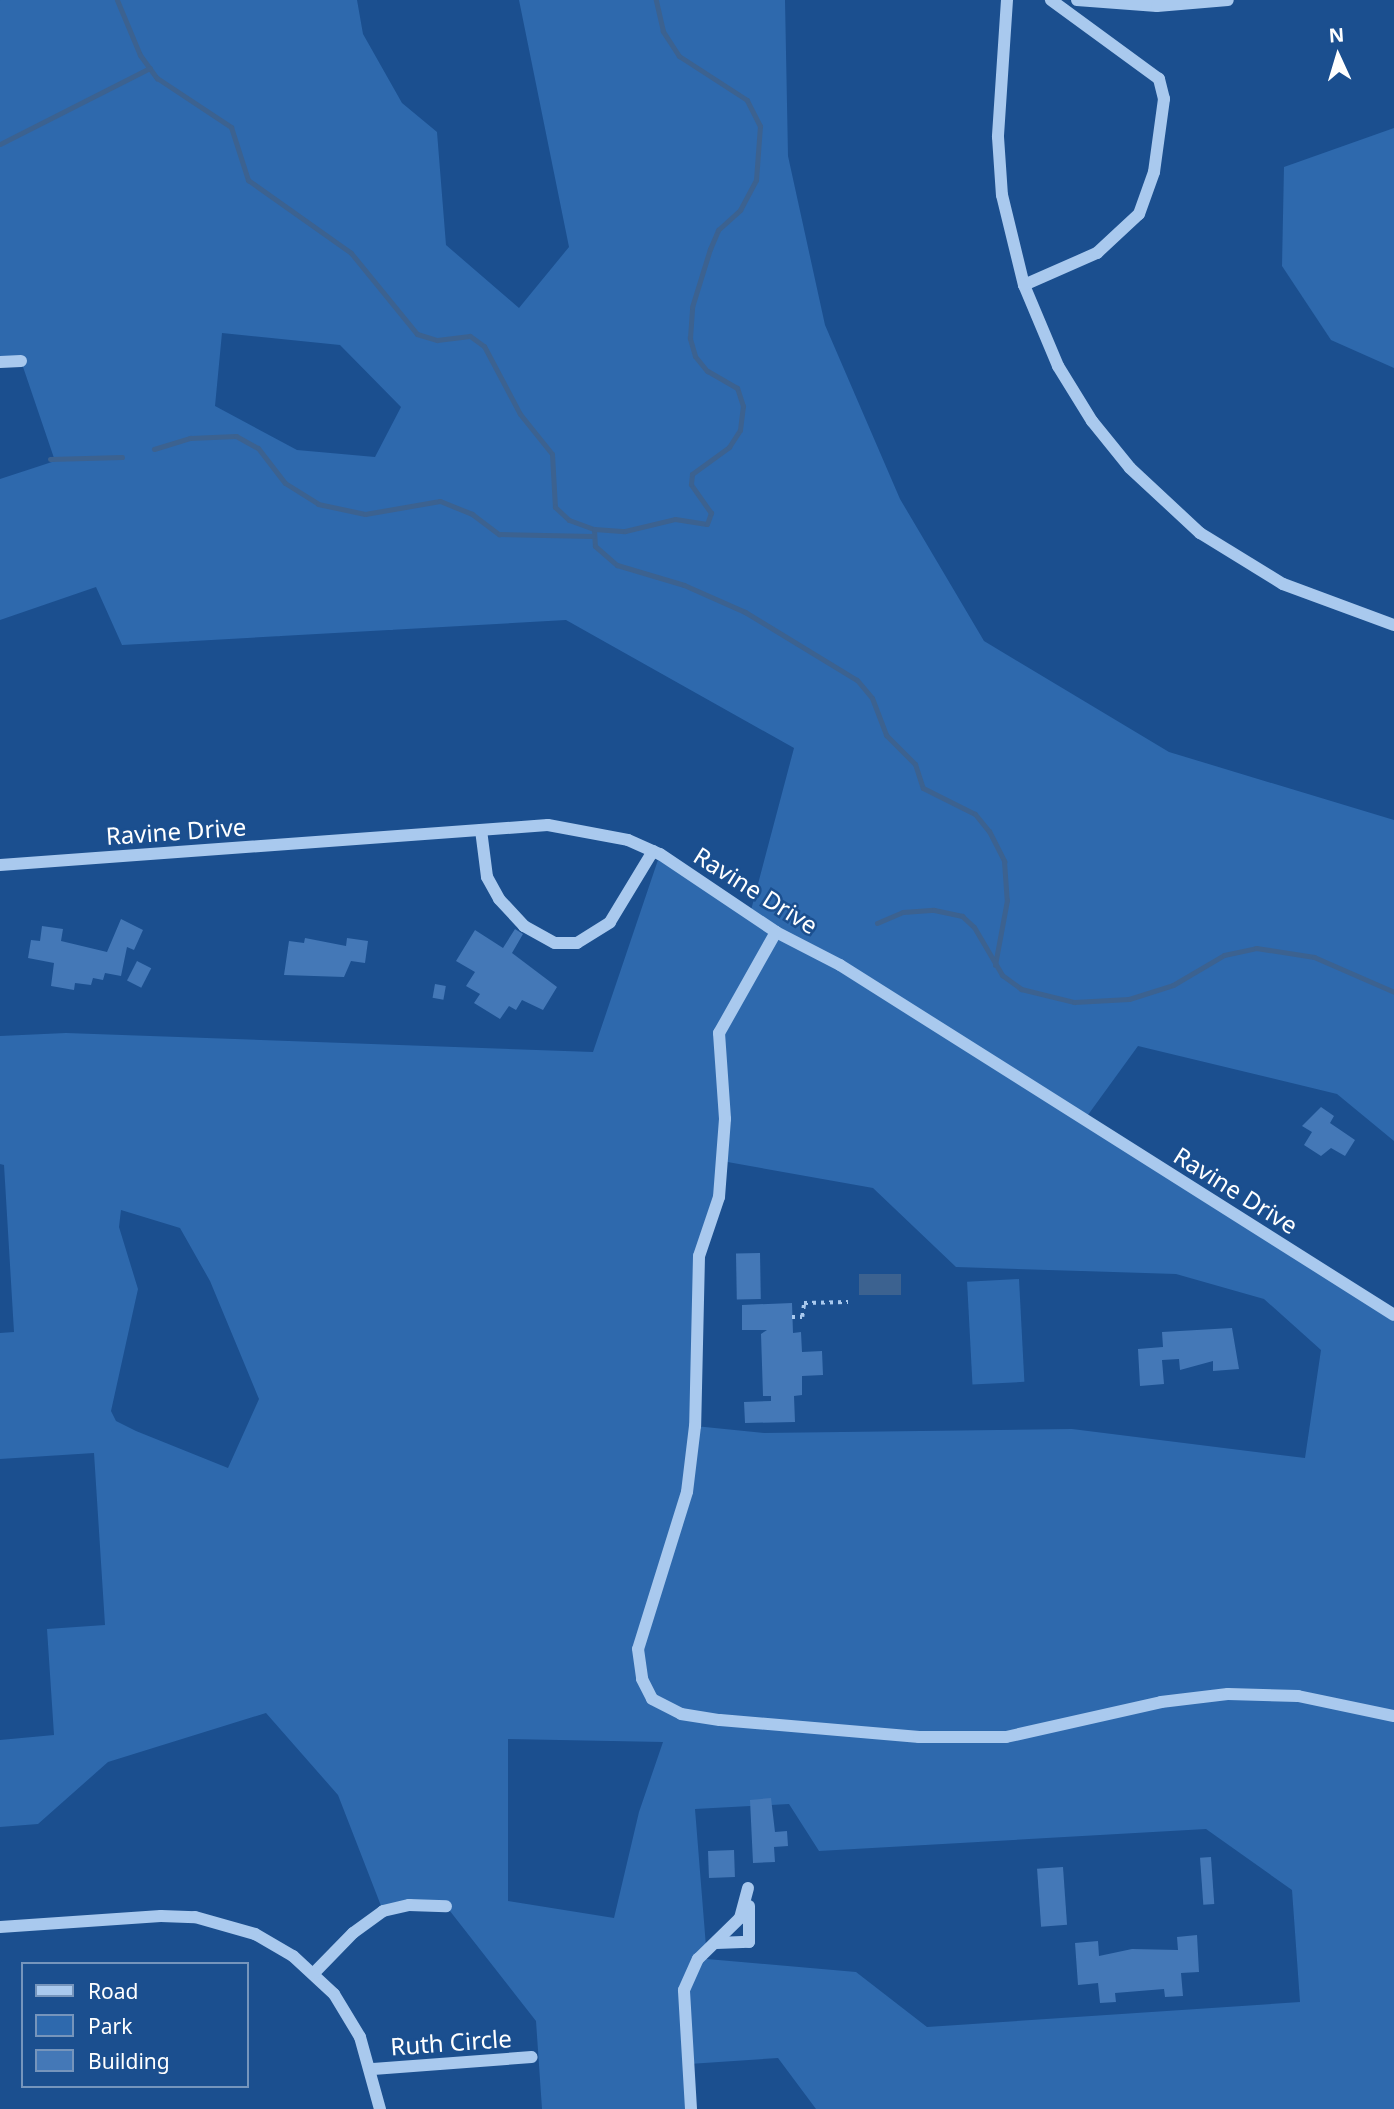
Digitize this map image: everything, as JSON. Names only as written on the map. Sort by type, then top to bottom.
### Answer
[{"type":"street","points":[[1007,0],[998,136],[1002,195],[1024,285],[1058,366],[1092,421],[1164,502],[1200,533],[1283,584],[1394,625]]},
{"type":"street","points":[[1024,285],[1097,253],[1139,214],[1154,172],[1164,99],[1159,79],[1051,0]]},
{"type":"street","points":[[1078,0],[1157,6],[1228,0]]},
{"type":"street","points":[[0,362],[21,361]]},
{"type":"street","name":"Ravine Drive","points":[[0,865],[481,830],[570,827],[609,834],[653,851],[776,932],[841,965],[1394,1315]]},
{"type":"street","points":[[481,830],[487,877],[499,899],[524,926],[555,943],[577,943],[610,922],[653,851]]},
{"type":"street","points":[[776,932],[719,1033],[725,1119],[719,1197],[699,1256],[695,1306],[695,1426],[687,1492],[638,1650],[642,1679],[652,1699],[681,1714],[720,1720],[919,1737],[1006,1737],[1161,1702],[1228,1695],[1298,1696],[1394,1716]]},
{"type":"street","points":[[314,1973],[353,1933],[383,1911],[409,1905],[446,1906]]},
{"type":"street","points":[[0,1927],[161,1916],[195,1917],[255,1934],[314,1973],[349,2016],[373,2069],[380,2109]]},
{"type":"street","points":[[691,2109],[684,1990],[698,1959],[716,1943]]},
{"type":"street","name":"Ruth Circle","points":[[373,2069],[533,2057]]},
{"type":"path","points":[[792,1317],[802,1317],[804,1303],[848,1302]]},
{"type":"green space","points":[[0,0],[357,0],[363,34],[402,103],[437,132],[446,245],[519,308],[569,247],[519,0],[785,0],[788,156],[825,325],[900,499],[984,641],[1169,752],[1394,820],[1394,1141],[1337,1094],[1138,1046],[1085,1119],[1394,1315],[1394,2109],[816,2109],[778,2058],[689,2064],[691,2109],[542,2109],[536,2021],[446,1906],[383,1911],[338,1795],[266,1713],[108,1762],[38,1824],[0,1827],[0,1740],[54,1735],[47,1629],[105,1625],[94,1453],[0,1459],[0,1333],[14,1332],[4,1165],[0,1164],[0,1036],[66,1033],[593,1052],[660,854],[750,914],[794,748],[566,620],[122,645],[96,587],[0,620],[0,479],[55,461],[21,361],[0,362]],"holes":[[[222,333],[340,345],[401,407],[375,457],[297,450],[215,406]],[[722,1161],[873,1188],[956,1267],[1176,1274],[1264,1299],[1321,1350],[1305,1458],[1072,1429],[764,1433],[695,1426],[699,1256]],[[121,1210],[180,1228],[210,1281],[259,1399],[228,1468],[136,1431],[116,1421],[111,1411],[138,1289],[119,1227]],[[508,1739],[663,1742],[639,1812],[614,1918],[508,1901]],[[789,1804],[819,1851],[1206,1829],[1292,1890],[1300,2002],[927,2027],[856,1972],[707,1959],[695,1809]]]},
{"type":"green space","points":[[1394,128],[1394,368],[1331,340],[1282,266],[1284,167]]},
{"type":"green space","points":[[1019,1279],[1024,1382],[972,1385],[967,1282]]},
{"type":"shaded area","points":[[859,1274],[901,1274],[901,1295],[859,1295]]},
{"type":"building","points":[[121,919],[143,930],[134,950],[127,947],[121,976],[105,973],[103,980],[93,978],[91,985],[75,983],[74,990],[51,986],[54,963],[28,958],[31,940],[40,941],[42,926],[63,929],[61,941],[107,952]]},
{"type":"building","points":[[515,929],[523,934],[512,953],[557,987],[543,1010],[522,1000],[516,1010],[509,1006],[500,1019],[474,1003],[480,994],[466,986],[475,972],[456,961],[475,930],[503,948]]},
{"type":"building","points":[[305,938],[346,946],[347,938],[368,941],[365,963],[351,961],[344,977],[284,975],[289,941],[304,943]]},
{"type":"building","points":[[137,961],[151,968],[141,988],[127,981]]},
{"type":"building","points":[[435,984],[446,986],[443,1000],[433,998]]},
{"type":"building","points":[[1321,1107],[1334,1116],[1330,1123],[1355,1140],[1345,1156],[1331,1148],[1321,1156],[1304,1145],[1312,1132],[1302,1126]]},
{"type":"building","points":[[736,1253],[760,1253],[761,1299],[737,1299]]},
{"type":"building","points":[[792,1303],[793,1333],[801,1332],[802,1352],[822,1351],[823,1375],[802,1376],[802,1395],[794,1396],[795,1422],[745,1423],[744,1402],[771,1401],[771,1396],[763,1396],[761,1334],[767,1330],[742,1330],[742,1305]]},
{"type":"building","points":[[1232,1328],[1239,1369],[1213,1371],[1213,1361],[1180,1370],[1179,1359],[1162,1360],[1164,1384],[1140,1386],[1138,1349],[1163,1347],[1162,1332]]},
{"type":"building","points":[[771,1798],[775,1832],[787,1831],[788,1846],[774,1847],[775,1862],[753,1863],[750,1800]]},
{"type":"building","points":[[734,1850],[735,1877],[709,1878],[708,1851]]},
{"type":"building","points":[[1211,1857],[1214,1904],[1203,1905],[1200,1858]]},
{"type":"building","points":[[1063,1867],[1067,1925],[1041,1927],[1037,1869]]},
{"type":"building","points":[[1197,1935],[1199,1972],[1181,1973],[1183,1996],[1165,1997],[1164,1989],[1115,1993],[1116,2002],[1100,2003],[1098,1983],[1078,1985],[1075,1943],[1098,1941],[1099,1956],[1132,1949],[1178,1950],[1177,1937]]},
{"type":"waterway","points":[[117,0],[140,55],[157,78],[231,127],[248,180],[351,253],[417,334],[437,340],[470,336],[484,346],[520,414],[552,454],[555,507],[569,520],[594,529],[595,546],[617,565],[684,585],[745,612],[857,680],[872,698],[886,735],[915,764],[923,788],[975,814],[989,831],[1004,861],[1007,900],[995,965]]},
{"type":"waterway","points":[[594,529],[625,531],[675,519],[707,524],[711,513],[691,484],[692,474],[729,447],[740,430],[743,406],[737,388],[707,371],[695,356],[690,338],[692,307],[710,249],[718,230],[740,210],[756,180],[760,126],[747,100],[679,56],[663,31],[656,0]]},
{"type":"waterway","points":[[0,144],[150,68]]},
{"type":"waterway","points":[[154,449],[190,438],[236,436],[258,448],[285,483],[318,504],[365,514],[440,501],[472,514],[499,534],[593,536]]},
{"type":"waterway","points":[[50,459],[122,457]]},
{"type":"waterway","points":[[877,923],[903,912],[934,910],[962,916],[974,927],[1002,975],[1021,989],[1074,1002],[1129,999],[1173,985],[1224,955],[1256,948],[1314,957],[1394,992]]}]
